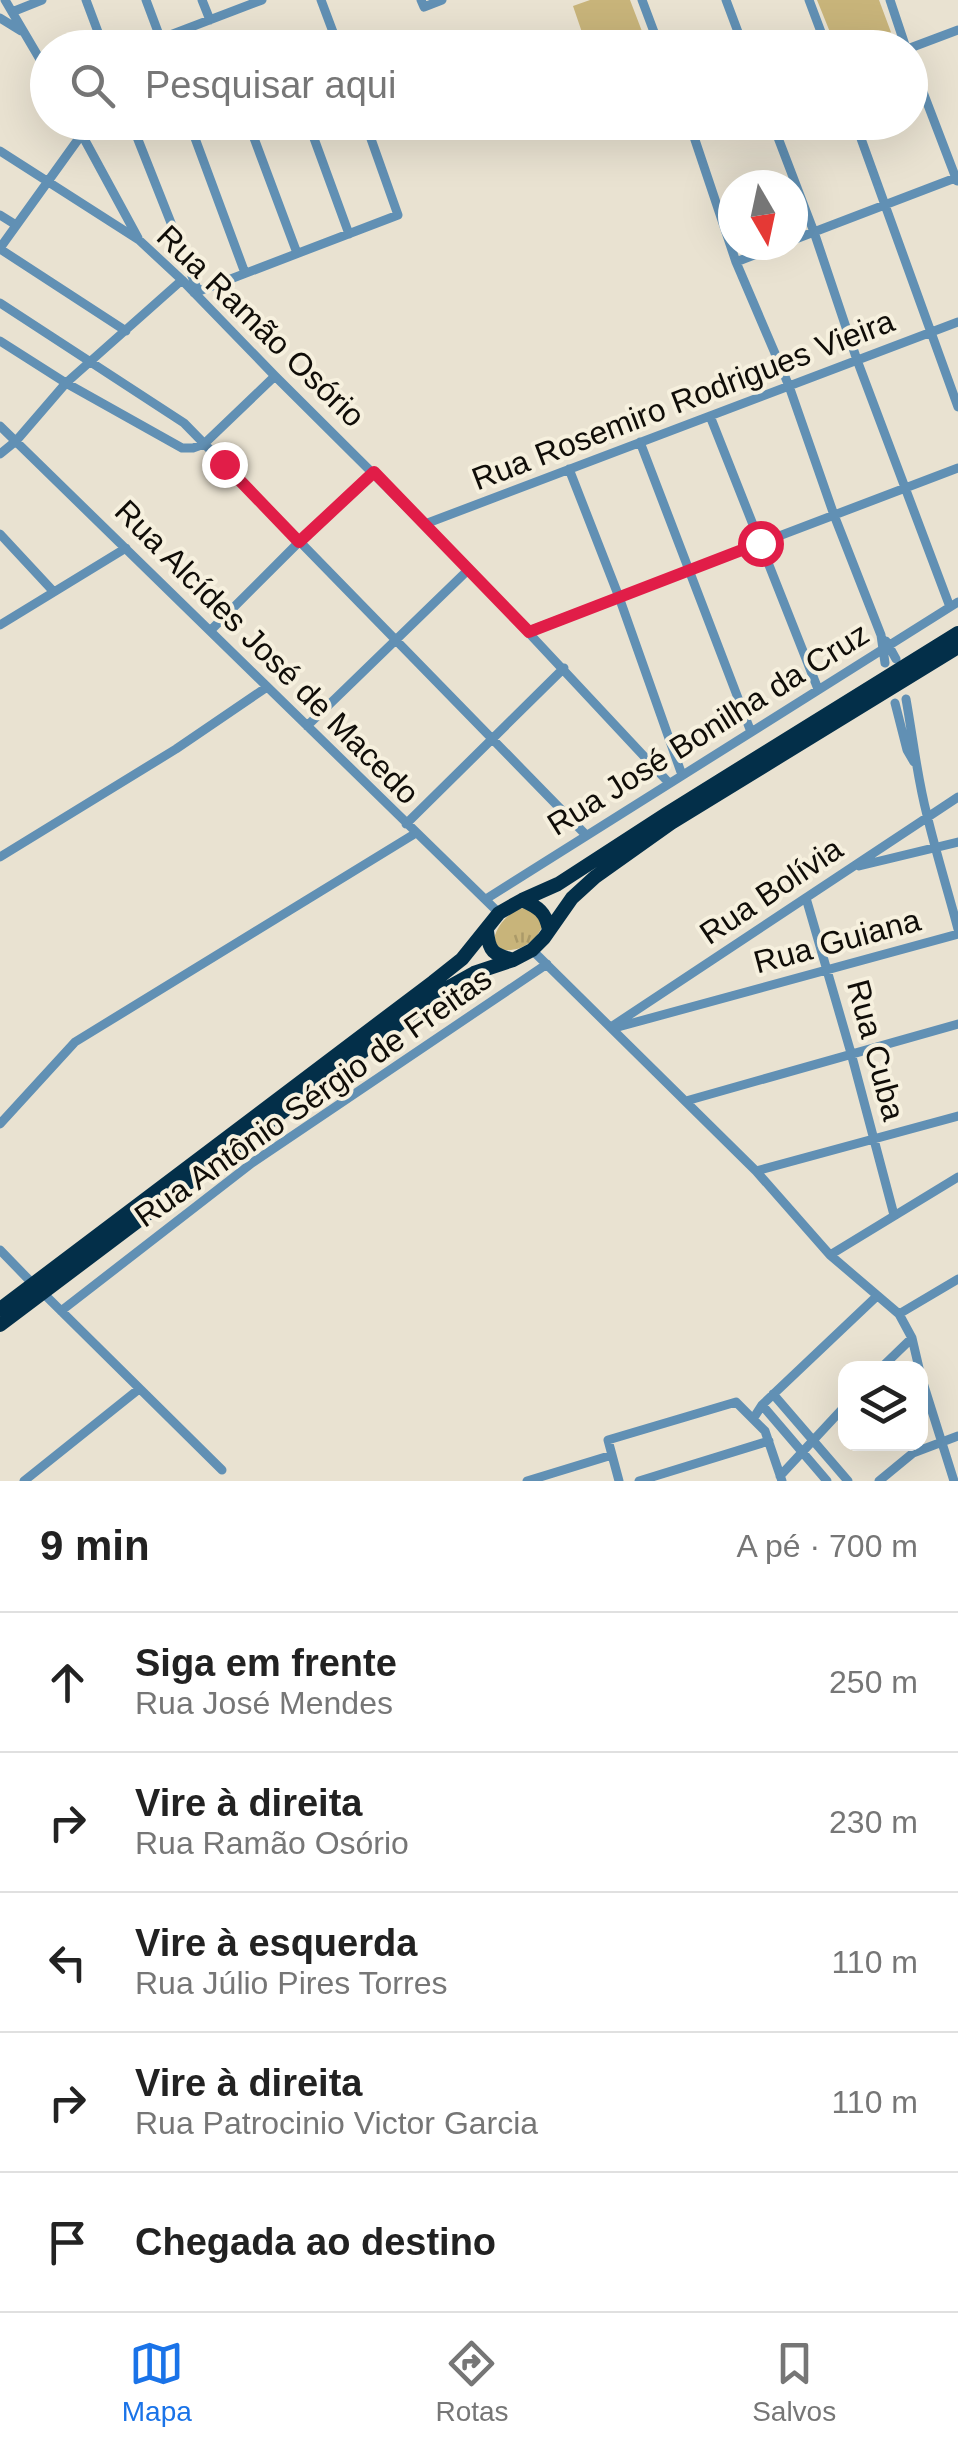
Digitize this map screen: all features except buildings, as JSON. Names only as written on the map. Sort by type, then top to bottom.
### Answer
[{"type":"highway","points":[[0,1325],[34,1284],[462,959],[499,913],[558,884],[958,633]]},
{"type":"highway","points":[[0,1309],[447,988],[532,950],[572,898],[595,876],[958,647]]},
{"type":"highway","points":[[522,900],[540,908],[547,918],[548,930]]},
{"type":"highway","points":[[487,930],[492,951],[514,960]]},
{"type":"street","points":[[5,0],[30,43]]},
{"type":"street","points":[[12,12],[42,0]]},
{"type":"street","points":[[86,0],[97,30]]},
{"type":"street","points":[[146,0],[157,30]]},
{"type":"street","points":[[202,0],[210,20]]},
{"type":"street","points":[[189,30],[262,0]]},
{"type":"street","points":[[321,0],[332,30]]},
{"type":"street","points":[[422,3],[442,0]]},
{"type":"street","points":[[644,0],[654,30]]},
{"type":"street","points":[[726,0],[737,30]]},
{"type":"street","points":[[809,0],[820,30]]},
{"type":"street","points":[[890,0],[901,30]]},
{"type":"street","points":[[0,18],[23,32]]},
{"type":"street","points":[[928,41],[958,30]]},
{"type":"street","points":[[808,234],[957,179],[928,104]]},
{"type":"street","points":[[78,140],[0,249],[126,332]]},
{"type":"street","points":[[85,140],[139,240]]},
{"type":"street","points":[[138,140],[196,292],[398,216],[371,140]]},
{"type":"street","points":[[196,140],[245,272]]},
{"type":"street","points":[[255,140],[297,252]]},
{"type":"street","points":[[315,140],[349,234]]},
{"type":"street","points":[[694,140],[736,262],[790,386],[834,515],[886,647],[896,659]]},
{"type":"street","points":[[779,140],[857,360],[954,604]]},
{"type":"street","points":[[862,140],[958,407]]},
{"type":"street","name":"Rua Ramão Osório","points":[[0,151],[139,240],[196,292],[470,569],[669,783]]},
{"type":"street","points":[[0,215],[16,225]]},
{"type":"street","points":[[736,262],[741,260]]},
{"type":"street","points":[[0,454],[16,441],[66,382],[182,280]]},
{"type":"street","points":[[0,303],[184,423],[586,836]]},
{"type":"street","name":"Rua Rosemiro Rodrigues Vieira","points":[[424,524],[958,322]]},
{"type":"street","points":[[0,341],[182,448],[204,444],[275,376]]},
{"type":"street","points":[[710,416],[818,690]]},
{"type":"street","name":"Rua Alcídes José de Macedo","points":[[0,426],[499,913]]},
{"type":"street","points":[[640,442],[751,732]]},
{"type":"street","points":[[529,632],[958,468]]},
{"type":"street","points":[[569,469],[682,775]]},
{"type":"street","points":[[210,631],[374,472]]},
{"type":"street","points":[[0,534],[53,591]]},
{"type":"street","points":[[0,625],[126,548]]},
{"type":"street","points":[[307,726],[470,569]]},
{"type":"street","name":"Rua José Bonilha da Cruz","points":[[486,899],[954,604]]},
{"type":"street","points":[[885,663],[886,647]]},
{"type":"street","points":[[406,824],[564,668]]},
{"type":"street","points":[[0,858],[267,687]]},
{"type":"street","points":[[906,699],[927,818],[958,932]]},
{"type":"street","points":[[894,703],[907,750],[916,764]]},
{"type":"street","name":"Rua Bolívia","points":[[612,1028],[958,797]]},
{"type":"street","points":[[0,1124],[75,1042],[416,833]]},
{"type":"street","points":[[852,867],[958,842]]},
{"type":"street","name":"Rua Cuba","points":[[806,898],[894,1216]]},
{"type":"street","name":"Rua Guiana","points":[[612,1028],[958,932]]},
{"type":"street","points":[[532,950],[756,1171],[830,1255],[899,1314],[912,1338],[918,1361]]},
{"type":"street","name":"Rua Antônio Sérgio de Freitas","points":[[61,1311],[252,1163],[547,964]]},
{"type":"street","points":[[686,1102],[958,1024]]},
{"type":"street","points":[[756,1171],[958,1116]]},
{"type":"street","points":[[830,1255],[958,1177]]},
{"type":"street","points":[[0,1250],[222,1470]]},
{"type":"street","points":[[899,1314],[958,1280]]},
{"type":"street","points":[[753,1419],[773,1394],[876,1296]]},
{"type":"street","points":[[889,1361],[912,1338]]},
{"type":"street","points":[[24,1481],[139,1389]]},
{"type":"street","points":[[773,1394],[848,1481]]},
{"type":"street","points":[[928,1397],[954,1481]]},
{"type":"street","points":[[619,1481],[608,1440],[736,1402],[765,1432],[781,1478]]},
{"type":"street","points":[[762,1405],[828,1481]]},
{"type":"street","points":[[781,1478],[838,1413]]},
{"type":"street","points":[[879,1481],[913,1452],[958,1436]]},
{"type":"street","points":[[639,1481],[769,1441]]},
{"type":"street","points":[[527,1481],[612,1455]]},
{"type":"street","points":[[566,1469],[570,1481]]},
{"type":"green space","points":[[590,0],[630,0],[641,30],[581,30],[573,6]]},
{"type":"green space","points":[[817,0],[879,0],[890,30],[829,30]]},
{"type":"green space","points":[[532,906],[543,924],[536,936],[520,948],[499,949],[494,939],[503,921],[519,909]]},
{"type":"route","points":[[224,464],[299,542],[374,472],[529,632],[760,543]]}]
